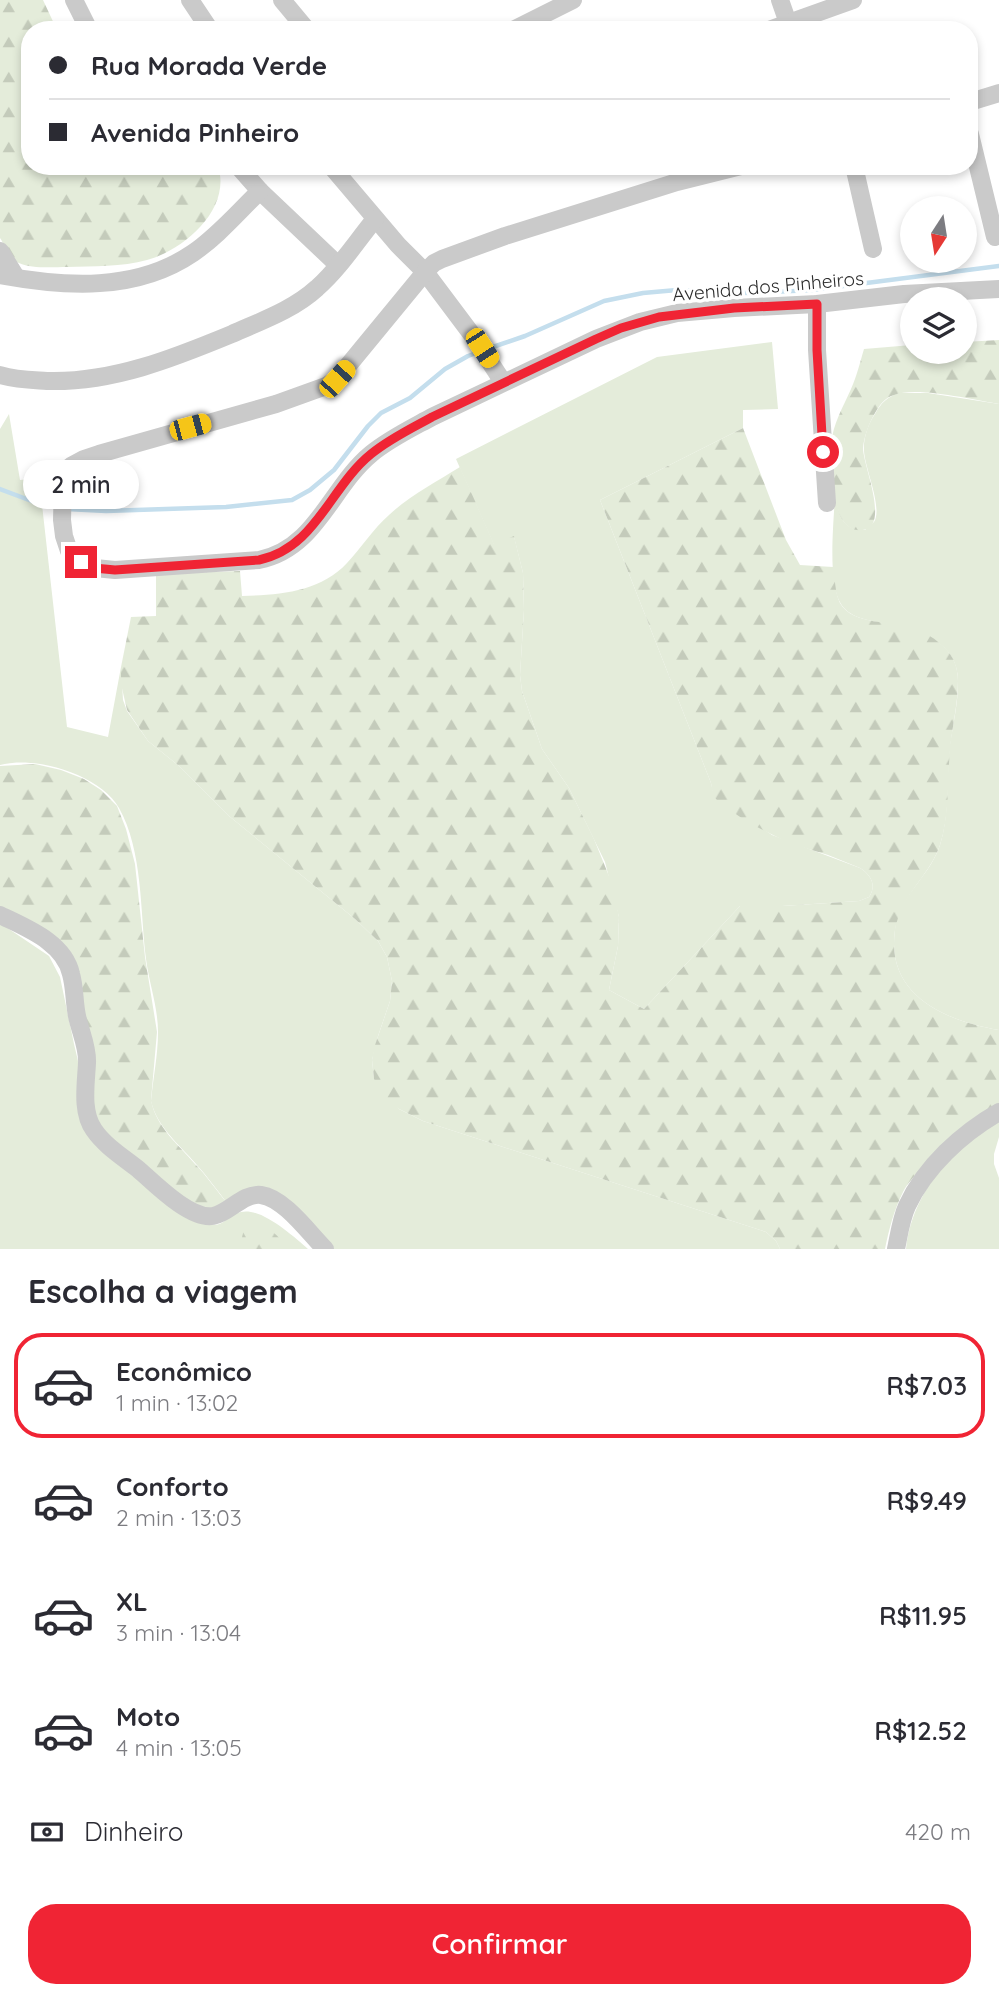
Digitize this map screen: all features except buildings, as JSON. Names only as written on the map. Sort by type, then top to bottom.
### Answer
[{"type":"street","points":[[74,0],[84,21]]},
{"type":"street","points":[[190,0],[204,21]]},
{"type":"street","points":[[282,0],[300,21]]},
{"type":"street","points":[[531,21],[573,0]]},
{"type":"street","points":[[780,0],[787,21]]},
{"type":"street","points":[[794,21],[853,0]]},
{"type":"street","points":[[978,100],[999,93]]},
{"type":"street","points":[[978,167],[995,237]]},
{"type":"street","points":[[246,175],[338,265]]},
{"type":"street","points":[[338,175],[398,245],[425,272],[473,336],[503,382]]},
{"type":"street","name":"Avenida dos Pinheiros","points":[[674,175],[471,247],[434,263],[337,379],[326,386],[276,404],[84,459],[71,466],[63,482],[62,520],[66,545],[73,555],[87,566],[115,570],[259,560],[277,555],[305,536],[351,475],[371,454],[432,417],[621,328],[659,317],[714,309],[817,304],[999,289]]},
{"type":"street","points":[[856,175],[873,249]]},
{"type":"street","points":[[0,251],[8,276],[74,284],[99,284],[136,278],[159,271],[183,259],[200,247],[260,191]]},
{"type":"street","points":[[0,375],[27,381],[90,380],[184,353],[246,328],[293,306],[317,288],[375,219]]},
{"type":"street","points":[[817,304],[817,350],[827,503]]},
{"type":"street","points":[[0,915],[36,933],[53,946],[71,970],[74,1001],[87,1058],[88,1120],[108,1146],[190,1210],[204,1216],[212,1216],[223,1213],[247,1197],[260,1195],[281,1204],[325,1249]]},
{"type":"street","points":[[897,1249],[905,1209],[925,1176],[945,1154],[999,1112]]},
{"type":"green space","points":[[0,0],[43,0],[53,21],[21,21],[21,175],[219,175],[218,197],[202,225],[189,237],[161,255],[137,262],[67,267],[24,265],[10,256],[0,238]]},
{"type":"green space","points":[[999,340],[999,404],[916,392],[888,398],[873,417],[864,439],[864,457],[874,498],[874,522],[868,529],[852,529],[841,517],[836,502],[831,470],[831,444],[836,423],[864,349],[900,346],[900,364],[977,364],[977,341]]},
{"type":"green space","points":[[772,342],[778,409],[743,410],[743,428],[600,500],[714,796],[772,835],[860,868],[870,877],[873,888],[869,897],[859,901],[740,906],[644,1009],[609,990],[618,946],[619,917],[605,862],[569,788],[542,749],[522,691],[520,675],[523,573],[514,537],[494,545],[456,459],[657,357]]},
{"type":"green space","points":[[899,393],[928,393],[999,404],[999,1030],[945,1014],[915,994],[904,980],[897,963],[894,944],[896,921],[901,908],[931,864],[943,833],[950,745],[957,698],[957,669],[945,648],[924,635],[850,613],[841,604],[834,582],[832,551],[835,494],[842,520],[850,527],[865,530],[874,522],[876,508],[865,459],[865,437],[870,422],[880,407]]},
{"type":"green space","points":[[9,414],[20,480],[39,478],[67,727],[108,737],[121,667],[123,700],[127,711],[148,741],[179,766],[229,816],[378,941],[387,957],[392,981],[390,1001],[372,1060],[374,1079],[399,1109],[423,1121],[766,1232],[780,1249],[333,1249],[280,1198],[227,1203],[163,1127],[151,1101],[158,1023],[146,959],[137,862],[127,825],[119,808],[98,786],[66,770],[31,763],[0,765],[0,429]]},
{"type":"green space","points":[[743,428],[786,540],[800,565],[833,567],[838,599],[846,610],[863,619],[905,626],[926,634],[948,651],[957,672],[957,698],[943,833],[936,855],[902,908],[896,924],[894,944],[897,963],[904,980],[915,994],[945,1014],[999,1030],[999,1104],[958,1131],[910,1181],[897,1206],[885,1249],[780,1249],[766,1232],[423,1121],[385,1099],[374,1079],[372,1060],[390,1001],[392,981],[387,957],[378,941],[229,816],[179,766],[148,741],[127,710],[121,684],[121,667],[131,617],[156,616],[156,574],[240,571],[242,596],[285,593],[312,586],[336,573],[347,563],[397,508],[460,467],[494,544],[514,536],[523,573],[520,675],[522,691],[542,749],[569,788],[613,886],[619,917],[618,946],[609,990],[644,1009],[740,906],[859,901],[869,897],[873,888],[870,877],[860,868],[789,843],[749,823],[713,796],[711,783],[600,500]]},
{"type":"green space","points":[[35,764],[84,779],[101,790],[117,806],[135,864],[145,957],[157,1032],[151,1100],[163,1127],[227,1203],[222,1208],[192,1208],[94,1126],[74,974],[0,910],[0,766]]},
{"type":"green space","points":[[0,923],[49,956],[60,977],[78,1061],[82,1117],[200,1223],[220,1224],[241,1212],[258,1214],[276,1224],[308,1249],[0,1249]]},
{"type":"green space","points":[[999,1121],[994,1164],[999,1178],[999,1249],[906,1249],[912,1220],[933,1179],[967,1142]]},
{"type":"green space","points":[[254,1222],[273,1232],[288,1249],[242,1249],[243,1233]]},
{"type":"waterway","points":[[487,349],[525,336],[604,301],[643,293],[677,290],[749,293],[812,290],[999,266]]},
{"type":"waterway","points":[[67,509],[106,511],[226,507],[292,500],[310,490],[334,470],[381,413],[410,398],[445,369],[479,352]]},
{"type":"waterway","points":[[0,489],[37,503],[59,507]]},
{"type":"route","points":[[81,562],[94,568],[115,570],[259,560],[277,555],[305,536],[351,475],[371,454],[407,432],[503,382],[596,339],[621,328],[677,313],[817,304],[823,452]]}]
